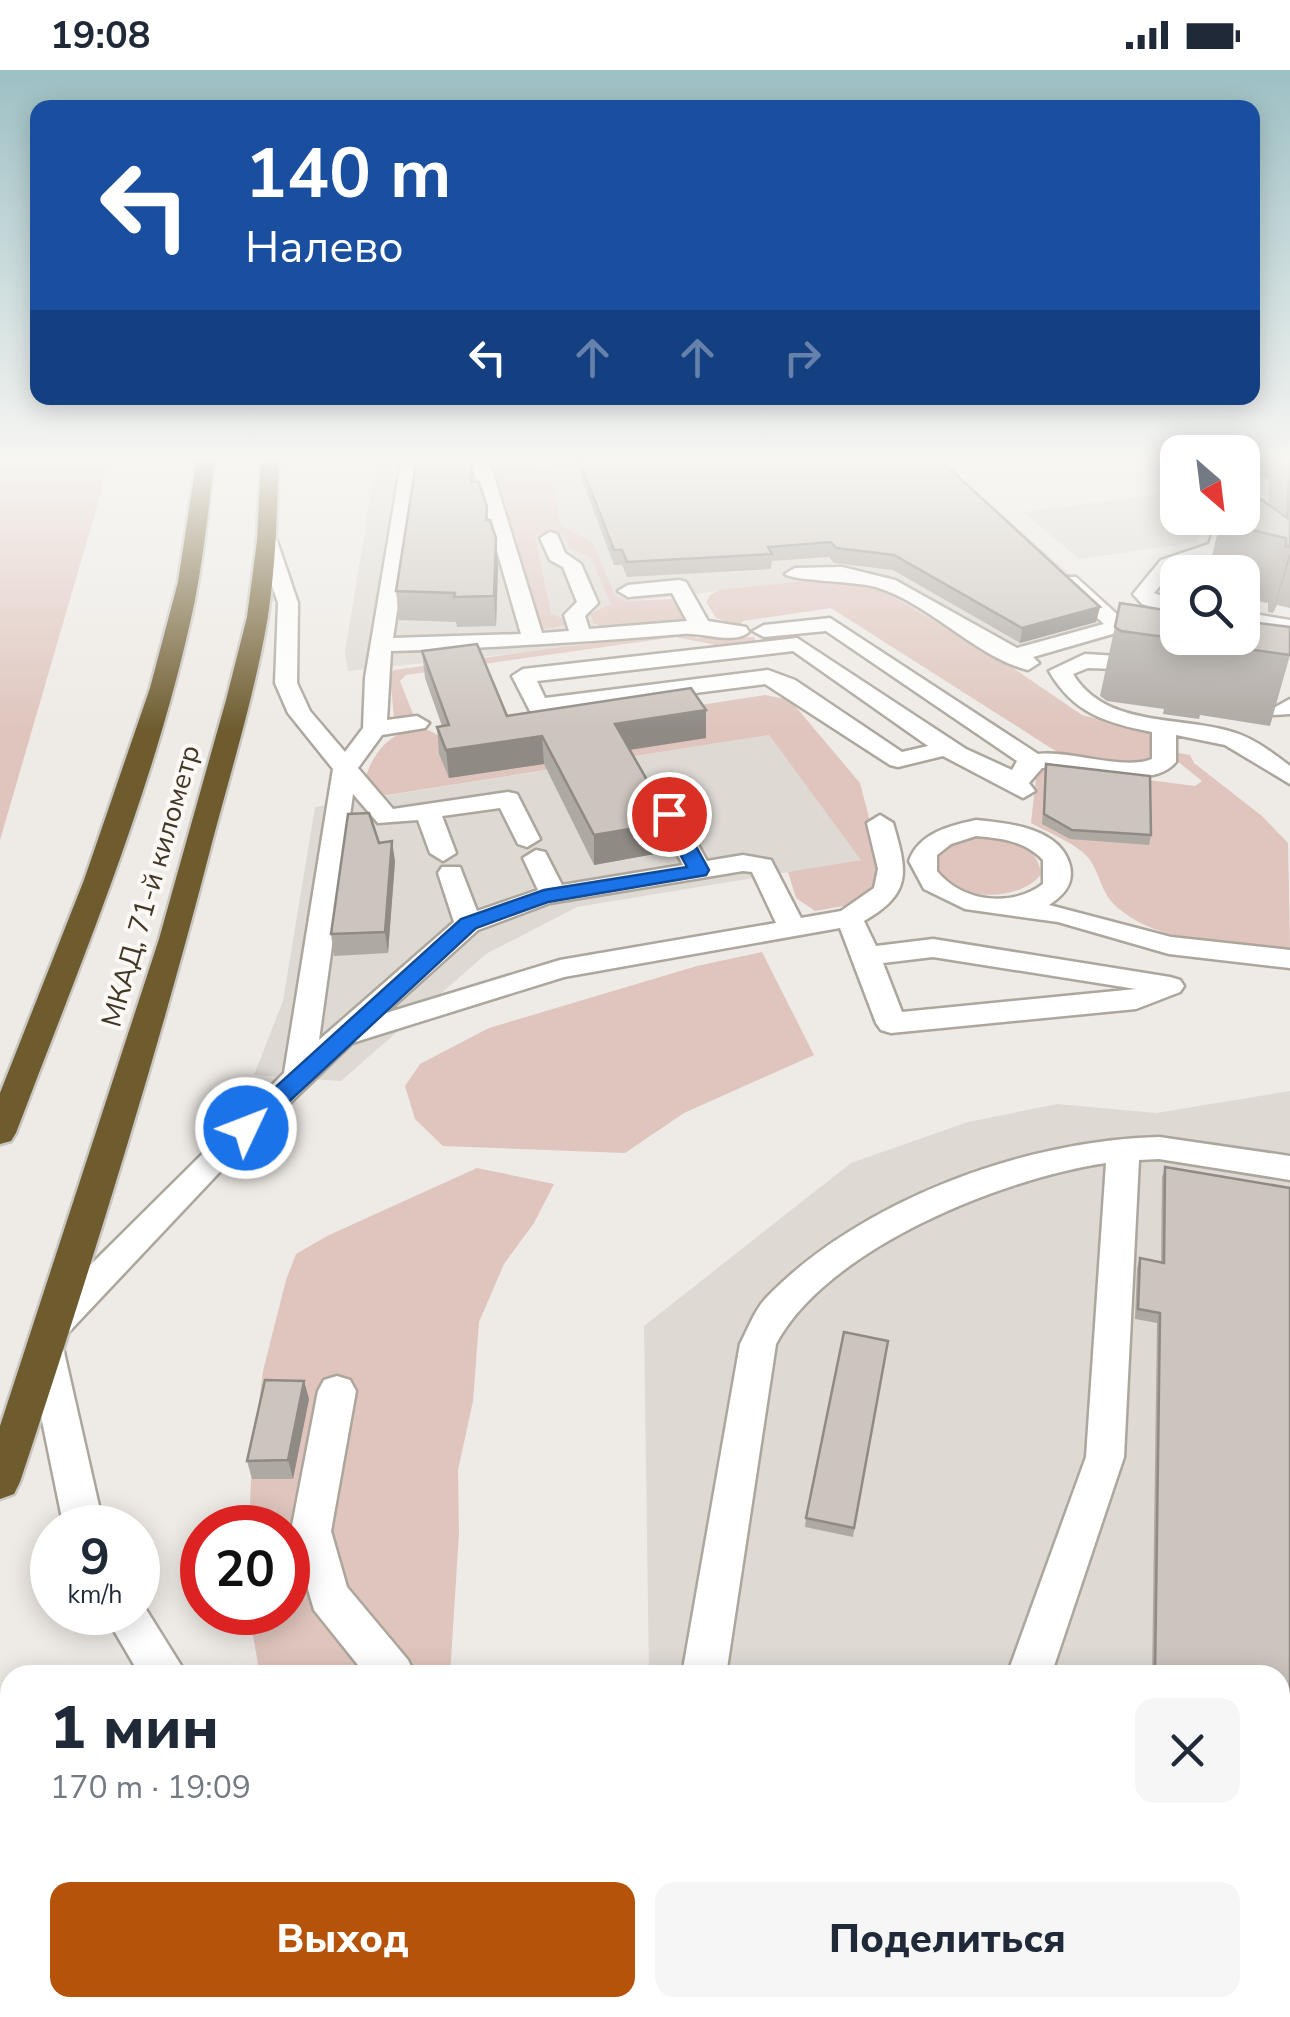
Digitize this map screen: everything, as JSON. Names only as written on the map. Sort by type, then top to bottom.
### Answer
[{"type":"highway","name":"МКАД, 71-й километр","points":[[0,1133],[74,942],[156,705],[194,548]]},
{"type":"highway","name":"МКАД, 71-й километр","points":[[0,1482],[50,1338],[173,939],[253,634],[266,548]]},
{"type":"street","points":[[269,548],[288,602],[286,683],[299,712],[387,818],[508,799],[553,894]]},
{"type":"street","points":[[298,1078],[345,768],[375,730],[381,646],[397,548]]},
{"type":"street","points":[[506,548],[533,640]]},
{"type":"street","points":[[553,548],[556,556],[571,564],[588,604],[574,614],[581,635]]},
{"type":"street","points":[[1013,656],[1119,626],[1046,561]]},
{"type":"street","points":[[1160,566],[1143,594],[1160,604]]},
{"type":"street","points":[[795,574],[842,573],[888,584],[1013,656],[1060,671],[1085,661],[1118,659],[1171,667]]},
{"type":"street","points":[[628,591],[680,586],[700,626]]},
{"type":"street","points":[[1260,621],[1290,626]]},
{"type":"street","points":[[381,646],[533,640],[700,626],[747,632],[830,624],[1032,761],[1154,769],[1164,762],[1164,725]]},
{"type":"street","points":[[948,748],[898,760],[768,677],[744,677],[538,706],[523,676],[797,644],[948,748],[962,759],[990,765],[1023,791]]},
{"type":"street","points":[[724,650],[744,677]]},
{"type":"street","points":[[1060,671],[1066,688],[1100,714],[1226,737],[1253,750],[1290,777]]},
{"type":"street","points":[[375,730],[417,723]]},
{"type":"street","points":[[1226,737],[1253,723]]},
{"type":"street","points":[[1015,833],[1024,809],[1024,767],[1032,761]]},
{"type":"street","points":[[653,786],[699,870]]},
{"type":"street","points":[[427,812],[468,924]]},
{"type":"street","points":[[345,1035],[560,970],[849,918],[873,906],[890,890],[894,873],[880,823]]},
{"type":"street","points":[[1122,932],[1075,904],[1058,882],[1058,864],[1047,850],[1015,833],[976,828],[954,832],[938,838],[924,851],[922,866],[931,882],[950,895],[975,904],[1060,914],[1122,932],[1169,945],[1290,959]]},
{"type":"street","points":[[80,1505],[50,1338],[219,1153],[468,924],[553,894],[742,863],[762,866],[793,929]]},
{"type":"street","points":[[1002,906],[1029,903],[1048,894],[1058,882]]},
{"type":"street","points":[[849,918],[890,1023],[1136,1000],[1170,986],[933,948],[866,956]]},
{"type":"street","points":[[706,1665],[758,1344],[777,1310],[842,1254],[926,1204],[1059,1158],[1122,1148],[1160,1148],[1290,1168]]},
{"type":"street","points":[[1032,1665],[1105,1457],[1122,1148]]},
{"type":"street","points":[[337,1391],[310,1531],[329,1596],[386,1665]]},
{"type":"street","points":[[139,1635],[158,1665]]},
{"type":"shaded area","points":[[0,548],[85,548],[0,840]]},
{"type":"shaded area","points":[[362,548],[1040,548],[1134,631],[1010,666],[885,592],[863,584],[823,579],[633,601],[590,614],[600,640],[558,649],[348,671],[345,652]]},
{"type":"shaded area","points":[[516,548],[538,548],[551,614],[565,619],[566,625],[546,629],[539,626]]},
{"type":"shaded area","points":[[569,548],[595,548],[615,596],[627,601],[672,599],[686,618],[678,623],[606,628],[594,624],[590,614],[611,604],[591,558]]},
{"type":"shaded area","points":[[1066,548],[1156,548],[1079,559]]},
{"type":"shaded area","points":[[823,579],[863,584],[885,592],[1010,666],[1082,715],[1148,731],[1153,734],[1153,761],[1136,765],[1065,757],[831,608],[743,621],[739,626],[716,618],[706,602],[720,590]]},
{"type":"shaded area","points":[[665,633],[699,638],[754,637],[756,642],[716,645],[675,637],[406,675],[400,681],[415,719],[394,718],[390,674],[394,670]]},
{"type":"shaded area","points":[[765,695],[790,700],[860,783],[881,872],[876,890],[855,904],[815,911],[796,898],[788,872],[861,860],[769,735],[362,799],[367,774],[379,751],[398,734],[410,730],[427,730],[451,743]]},
{"type":"shaded area","points":[[769,735],[862,860],[577,907],[486,954],[341,1081],[254,1075],[283,1001],[315,807]]},
{"type":"shaded area","points":[[1174,752],[1190,755],[1194,763],[1262,816],[1288,843],[1290,948],[1203,941],[1141,923],[1110,900],[1085,854],[1031,823],[1037,769],[1048,767],[1195,786],[1202,781],[1171,756]]},
{"type":"shaded area","points":[[974,836],[1006,840],[1026,848],[1041,874],[1016,891],[965,891],[940,872],[936,857],[943,846]]},
{"type":"shaded area","points":[[762,952],[814,1055],[684,1113],[625,1153],[443,1146],[415,1119],[405,1086],[420,1064],[489,1028],[697,966]]},
{"type":"shaded area","points":[[1290,1091],[1290,1665],[649,1665],[644,1326],[851,1163],[968,1122],[1057,1104],[1156,1113]]},
{"type":"shaded area","points":[[477,1168],[554,1184],[534,1223],[504,1264],[479,1322],[473,1401],[458,1470],[459,1533],[451,1665],[258,1665],[253,1635],[310,1635],[310,1505],[250,1505],[263,1371],[296,1254]]},
{"type":"building","points":[[403,548],[496,548],[494,596],[454,597],[455,593],[396,591]]},
{"type":"building","points":[[768,548],[772,554],[627,562],[622,550],[614,550]]},
{"type":"building","points":[[836,548],[1036,548],[1100,607],[1022,628],[894,555]]},
{"type":"building","points":[[1120,603],[1160,609],[1160,636],[1115,627]]},
{"type":"building","points":[[1260,623],[1290,627],[1290,655],[1260,651]]},
{"type":"building","points":[[477,644],[507,716],[691,688],[706,710],[615,724],[671,822],[594,835],[542,736],[446,750],[437,727],[449,725],[422,651]]},
{"type":"building","points":[[1046,764],[1150,776],[1151,835],[1072,830],[1044,814]]},
{"type":"building","points":[[369,813],[379,843],[392,841],[385,932],[331,934],[348,814]]},
{"type":"building","points":[[1165,1167],[1290,1188],[1290,1665],[1155,1665],[1160,1313],[1138,1309],[1140,1258],[1164,1263]]},
{"type":"building","points":[[844,1332],[888,1341],[854,1528],[806,1518]]},
{"type":"building","points":[[265,1380],[304,1381],[288,1460],[247,1461]]},
{"type":"route","points":[[246,1128],[320,1055],[468,924],[544,896],[699,870],[669,814]]}]
